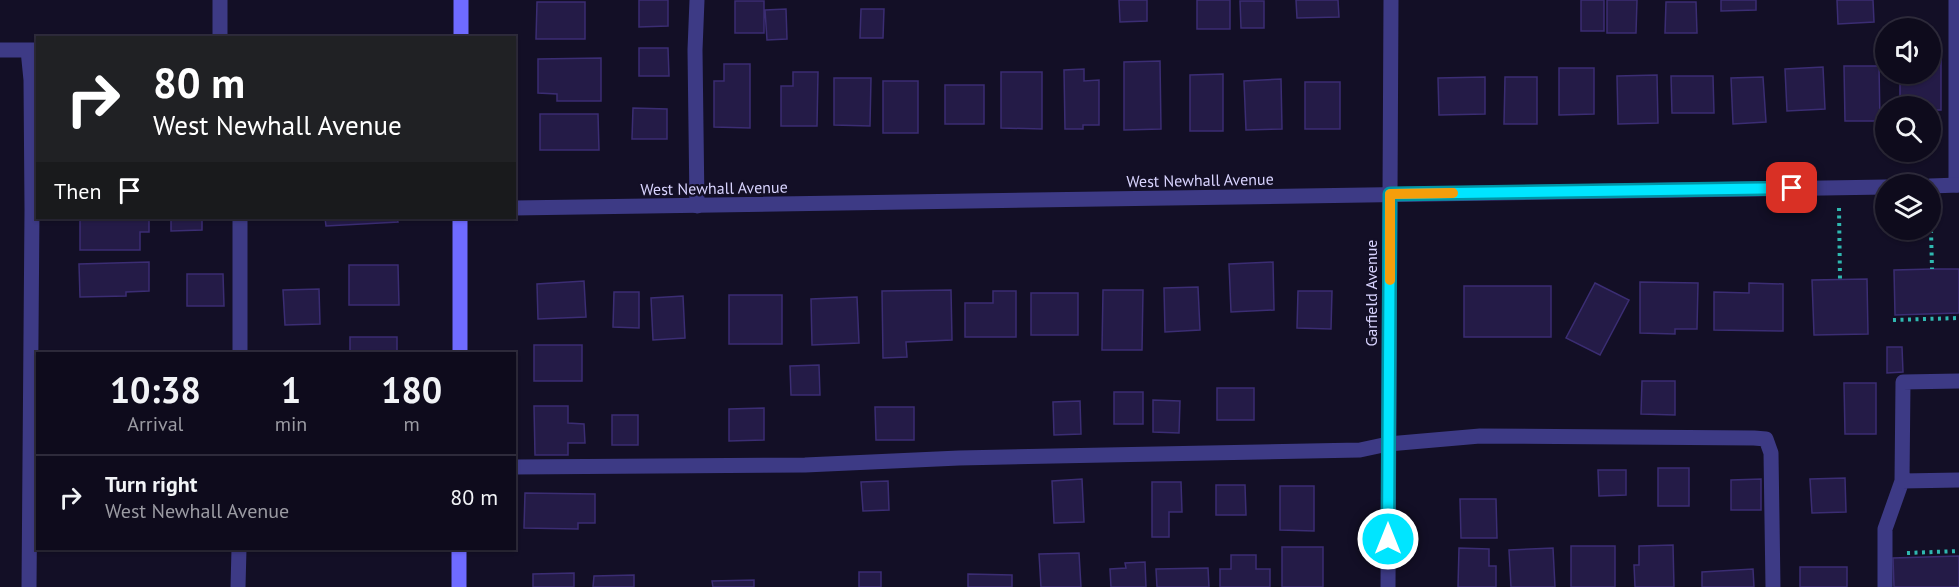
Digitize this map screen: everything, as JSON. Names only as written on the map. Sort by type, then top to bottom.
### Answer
[{"type":"main road","points":[[461,0],[461,36]]},
{"type":"main road","points":[[460,219],[460,352]]},
{"type":"main road","points":[[459,550],[459,587]]},
{"type":"street","points":[[220,0],[220,36]]},
{"type":"street","points":[[697,0],[695,50],[697,206]]},
{"type":"street","name":"Garfield Avenue","points":[[1388,587],[1391,0]]},
{"type":"street","points":[[1941,186],[1958,185],[1956,0]]},
{"type":"street","points":[[0,51],[33,50],[29,587]]},
{"type":"street","name":"West Newhall Avenue","points":[[516,208],[1875,187]]},
{"type":"street","points":[[240,219],[240,352]]},
{"type":"street","points":[[1885,587],[1885,529],[1902,481],[1903,382],[1959,381]]},
{"type":"street","points":[[516,467],[805,465],[959,458],[1360,450],[1388,444],[1480,436],[1766,439],[1771,453],[1773,587]]},
{"type":"street","points":[[1902,481],[1959,480]]},
{"type":"street","points":[[238,587],[239,550]]},
{"type":"path","points":[[1838,188],[1840,279]]},
{"type":"path","points":[[1931,240],[1932,269]]},
{"type":"path","points":[[1893,320],[1932,316],[1959,318]]},
{"type":"path","points":[[1885,554],[1931,555],[1959,551]]},
{"type":"building","points":[[639,0],[668,0],[668,26],[639,27]]},
{"type":"building","points":[[1119,0],[1147,0],[1147,21],[1120,22]]},
{"type":"building","points":[[1197,0],[1230,0],[1230,29],[1197,29]]},
{"type":"building","points":[[1296,0],[1338,0],[1339,17],[1297,18]]},
{"type":"building","points":[[1581,0],[1604,0],[1604,31],[1581,31]]},
{"type":"building","points":[[1607,0],[1637,0],[1636,33],[1607,33]]},
{"type":"building","points":[[1721,0],[1756,0],[1756,10],[1721,11]]},
{"type":"building","points":[[1837,0],[1873,0],[1874,22],[1838,24]]},
{"type":"building","points":[[735,1],[764,1],[764,33],[735,33]]},
{"type":"building","points":[[1240,1],[1264,1],[1264,28],[1241,28]]},
{"type":"building","points":[[537,2],[585,2],[585,39],[536,39]]},
{"type":"building","points":[[1666,2],[1696,2],[1697,33],[1665,33]]},
{"type":"building","points":[[786,9],[787,39],[767,40],[765,10]]},
{"type":"building","points":[[861,9],[884,9],[883,38],[860,38]]},
{"type":"building","points":[[639,48],[668,48],[669,76],[639,76]]},
{"type":"building","points":[[601,58],[601,101],[557,101],[557,94],[538,93],[538,59]]},
{"type":"building","points":[[1160,61],[1161,129],[1124,130],[1124,62]]},
{"type":"building","points":[[724,64],[750,64],[750,128],[714,127],[714,81],[724,81]]},
{"type":"building","points":[[1844,66],[1875,66],[1875,84],[1879,84],[1880,96],[1875,96],[1875,121],[1845,121]]},
{"type":"building","points":[[1823,67],[1825,109],[1787,111],[1785,69]]},
{"type":"building","points":[[1559,68],[1594,68],[1594,114],[1559,115]]},
{"type":"building","points":[[1084,69],[1084,81],[1099,80],[1099,125],[1083,125],[1083,129],[1065,129],[1064,70]]},
{"type":"building","points":[[793,72],[818,72],[817,126],[781,126],[781,86],[793,86]]},
{"type":"building","points":[[1001,72],[1042,72],[1042,129],[1001,128]]},
{"type":"building","points":[[1223,74],[1223,131],[1190,131],[1190,75]]},
{"type":"building","points":[[1657,75],[1658,123],[1618,124],[1617,76]]},
{"type":"building","points":[[1671,76],[1713,76],[1714,113],[1672,113]]},
{"type":"building","points":[[1485,77],[1485,114],[1439,115],[1438,78]]},
{"type":"building","points":[[1505,77],[1537,77],[1537,124],[1504,124]]},
{"type":"building","points":[[1763,77],[1766,122],[1733,124],[1731,78]]},
{"type":"building","points":[[834,78],[871,78],[870,126],[834,125]]},
{"type":"building","points":[[1281,79],[1282,129],[1246,130],[1244,81]]},
{"type":"building","points":[[883,81],[918,81],[918,133],[883,133]]},
{"type":"building","points":[[1305,82],[1340,82],[1340,129],[1305,129]]},
{"type":"building","points":[[1900,84],[1941,84],[1941,96],[1900,96]]},
{"type":"building","points":[[945,85],[984,85],[984,124],[945,124]]},
{"type":"building","points":[[633,108],[667,109],[667,139],[632,139]]},
{"type":"building","points":[[540,114],[598,114],[599,150],[540,150]]},
{"type":"building","points":[[80,219],[149,219],[149,232],[140,232],[140,250],[80,250]]},
{"type":"building","points":[[171,219],[202,219],[202,230],[171,231]]},
{"type":"building","points":[[325,219],[397,219],[398,222],[326,226]]},
{"type":"building","points":[[149,262],[149,291],[126,292],[126,296],[80,297],[79,264]]},
{"type":"building","points":[[1273,262],[1274,310],[1231,312],[1229,264]]},
{"type":"building","points":[[349,265],[398,265],[399,305],[349,305]]},
{"type":"building","points":[[1959,269],[1959,313],[1895,315],[1894,270]]},
{"type":"building","points":[[187,274],[223,274],[224,306],[187,306]]},
{"type":"building","points":[[1867,279],[1868,334],[1814,335],[1812,280]]},
{"type":"building","points":[[584,281],[586,317],[538,319],[537,284]]},
{"type":"building","points":[[1640,282],[1698,283],[1697,329],[1675,329],[1675,334],[1640,333]]},
{"type":"building","points":[[1595,283],[1629,300],[1600,355],[1566,338]]},
{"type":"building","points":[[1749,283],[1783,284],[1783,331],[1714,330],[1714,292],[1749,293]]},
{"type":"building","points":[[1464,286],[1551,286],[1551,337],[1464,337]]},
{"type":"building","points":[[1198,287],[1200,330],[1165,332],[1164,288]]},
{"type":"building","points":[[319,289],[320,324],[285,325],[283,290]]},
{"type":"building","points":[[951,290],[952,340],[906,342],[907,357],[883,358],[882,291]]},
{"type":"building","points":[[1103,290],[1143,290],[1142,350],[1102,350]]},
{"type":"building","points":[[993,291],[1016,291],[1016,337],[965,337],[965,303],[993,303]]},
{"type":"building","points":[[1298,291],[1332,291],[1331,329],[1297,328]]},
{"type":"building","points":[[614,292],[639,292],[639,328],[613,327]]},
{"type":"building","points":[[1031,293],[1078,293],[1078,335],[1031,335]]},
{"type":"building","points":[[729,295],[782,295],[782,344],[729,344]]},
{"type":"building","points":[[683,296],[685,338],[653,340],[651,298]]},
{"type":"building","points":[[857,297],[859,343],[812,345],[811,299]]},
{"type":"building","points":[[350,337],[397,337],[397,352],[350,352]]},
{"type":"building","points":[[534,345],[582,345],[582,381],[534,381]]},
{"type":"building","points":[[1887,347],[1902,347],[1903,372],[1887,373]]},
{"type":"building","points":[[819,365],[820,395],[791,395],[790,366]]},
{"type":"building","points":[[1642,381],[1675,381],[1675,415],[1641,414]]},
{"type":"building","points":[[1844,383],[1876,383],[1876,434],[1845,434]]},
{"type":"building","points":[[1217,388],[1254,388],[1254,420],[1217,420]]},
{"type":"building","points":[[1114,392],[1143,392],[1143,424],[1114,424]]},
{"type":"building","points":[[1153,400],[1180,401],[1179,433],[1153,432]]},
{"type":"building","points":[[1080,401],[1081,434],[1054,435],[1053,402]]},
{"type":"building","points":[[534,406],[568,406],[568,423],[584,424],[585,443],[568,443],[568,455],[535,455]]},
{"type":"building","points":[[875,407],[914,407],[914,440],[876,440]]},
{"type":"building","points":[[764,408],[764,440],[729,441],[729,409]]},
{"type":"building","points":[[612,415],[638,415],[638,445],[612,445]]},
{"type":"building","points":[[1658,468],[1689,468],[1689,506],[1658,506]]},
{"type":"building","points":[[1598,470],[1626,470],[1626,495],[1599,496]]},
{"type":"building","points":[[1845,478],[1846,512],[1812,513],[1810,479]]},
{"type":"building","points":[[1082,479],[1084,522],[1054,523],[1052,481]]},
{"type":"building","points":[[1761,479],[1761,510],[1731,510],[1731,480]]},
{"type":"building","points":[[888,481],[889,510],[863,511],[861,482]]},
{"type":"building","points":[[1152,482],[1181,482],[1182,512],[1169,512],[1169,537],[1152,537]]},
{"type":"building","points":[[1216,485],[1245,485],[1246,515],[1216,515]]},
{"type":"building","points":[[1280,486],[1314,486],[1314,531],[1280,530]]},
{"type":"building","points":[[525,493],[595,494],[595,523],[578,523],[578,529],[524,528]]},
{"type":"building","points":[[1460,499],[1496,499],[1497,538],[1461,538]]},
{"type":"building","points":[[1673,545],[1674,587],[1635,587],[1634,565],[1639,565],[1639,546]]},
{"type":"building","points":[[1571,546],[1615,546],[1615,587],[1571,587]]},
{"type":"building","points":[[1282,547],[1323,547],[1323,587],[1282,587]]},
{"type":"building","points":[[1459,548],[1489,549],[1489,566],[1496,566],[1496,587],[1458,587]]},
{"type":"building","points":[[1553,548],[1555,587],[1511,587],[1509,550]]},
{"type":"building","points":[[1079,553],[1081,587],[1041,587],[1039,554]]},
{"type":"building","points":[[1231,555],[1256,555],[1256,569],[1270,569],[1270,587],[1220,587],[1220,569],[1231,569]]},
{"type":"building","points":[[1959,556],[1959,587],[1894,587],[1893,558]]},
{"type":"building","points":[[1145,562],[1146,587],[1111,587],[1110,569],[1126,568],[1125,563]]},
{"type":"building","points":[[1800,567],[1847,567],[1847,587],[1800,587]]},
{"type":"building","points":[[1208,568],[1209,587],[1157,587],[1156,569]]},
{"type":"building","points":[[1753,569],[1754,587],[1702,587],[1702,572]]},
{"type":"building","points":[[859,572],[881,572],[881,587],[859,587]]},
{"type":"building","points":[[574,573],[574,587],[533,587],[533,574]]},
{"type":"building","points":[[968,574],[1012,575],[1012,587],[968,587]]},
{"type":"building","points":[[634,575],[634,587],[593,587],[594,576]]},
{"type":"building","points":[[754,580],[754,587],[713,587],[712,581]]},
{"type":"slow traffic","points":[[1390,280],[1390,194],[1453,193]]},
{"type":"route","points":[[1388,539],[1390,194],[1792,188]]}]
